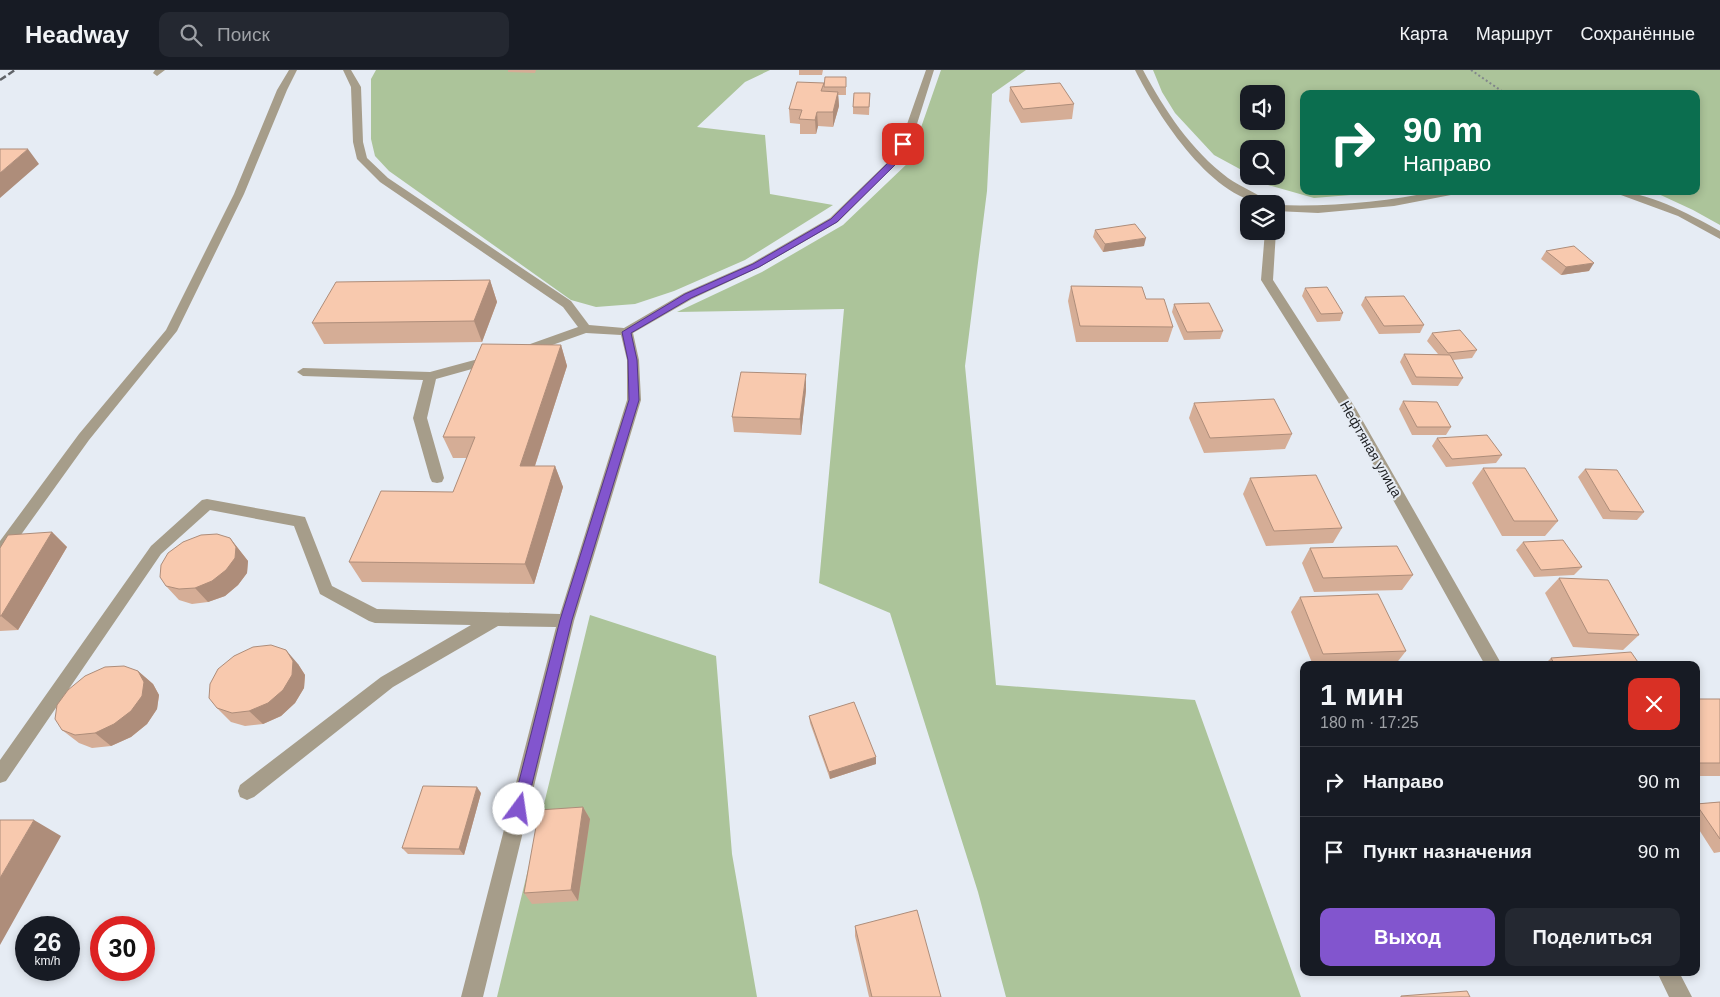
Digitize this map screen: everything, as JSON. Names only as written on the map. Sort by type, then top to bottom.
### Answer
[{"type":"street","points":[[0,553],[84,438],[171,331],[239,194],[282,90],[293,70]]},
{"type":"street","points":[[347,70],[356,87],[358,142],[362,159],[384,180],[413,202],[568,304],[585,329]]},
{"type":"street","points":[[303,372],[430,376],[509,355],[585,329],[626,332],[688,296],[756,265],[834,220],[895,160],[912,127],[930,70]]},
{"type":"street","points":[[1140,70],[1152,95],[1178,134],[1211,170],[1245,195]]},
{"type":"street","points":[[1285,211],[1318,210],[1394,203],[1435,195]]},
{"type":"street","points":[[1627,195],[1682,214],[1720,236]]},
{"type":"street","name":"Нефтяная улица","points":[[1270,240],[1267,280],[1349,409],[1492,661]]},
{"type":"street","points":[[472,997],[566,620],[634,400],[633,360],[626,332]]},
{"type":"street","points":[[430,376],[420,418],[437,478]]},
{"type":"street","points":[[0,775],[156,550],[207,504],[300,522],[326,590],[374,616],[566,620]]},
{"type":"street","points":[[247,791],[387,682],[494,620]]},
{"type":"street","points":[[1669,976],[1681,997]]},
{"type":"path","points":[[1471,70],[1500,90]]},
{"type":"green space","points":[[376,70],[770,70],[745,82],[697,127],[765,135],[770,194],[833,205],[745,260],[674,291],[635,304],[596,307],[571,300],[389,171],[375,156],[371,139],[371,79]]},
{"type":"green space","points":[[941,70],[1026,70],[992,94],[987,191],[965,366],[996,685],[1195,700],[1301,997],[1006,997],[978,892],[890,613],[819,583],[844,309],[677,312],[762,272],[843,225],[909,162]]},
{"type":"green space","points":[[1153,70],[1720,70],[1720,225],[1661,195],[1700,195],[1700,90],[1300,90],[1300,194],[1268,185],[1285,185],[1285,140],[1240,140],[1240,169],[1214,155],[1175,113],[1162,92]]},
{"type":"green space","points":[[1303,195],[1350,195],[1314,198]]},
{"type":"green space","points":[[590,615],[716,656],[732,854],[757,997],[497,997]]},
{"type":"building","points":[[825,77],[846,77],[846,87],[824,87]]},
{"type":"building","points":[[797,82],[824,83],[821,91],[838,92],[833,112],[817,112],[815,120],[799,119],[802,110],[789,109]]},
{"type":"building","points":[[1060,83],[1074,104],[1023,109],[1010,87]]},
{"type":"building","points":[[854,93],[870,93],[869,107],[853,107]]},
{"type":"building","points":[[0,149],[28,149],[0,173]]},
{"type":"building","points":[[1135,224],[1146,238],[1105,244],[1095,230]]},
{"type":"building","points":[[1574,246],[1594,263],[1566,267],[1546,251]]},
{"type":"building","points":[[490,280],[474,321],[312,323],[336,282]]},
{"type":"building","points":[[1071,286],[1142,287],[1146,299],[1164,299],[1173,327],[1080,326]]},
{"type":"building","points":[[1327,287],[1343,313],[1321,314],[1305,288]]},
{"type":"building","points":[[1404,296],[1424,325],[1384,326],[1365,297]]},
{"type":"building","points":[[1209,303],[1223,331],[1187,332],[1174,304]]},
{"type":"building","points":[[1460,330],[1477,350],[1448,353],[1432,333]]},
{"type":"building","points":[[482,344],[561,345],[520,466],[555,466],[525,564],[349,562],[381,491],[453,492],[475,437],[443,437]]},
{"type":"building","points":[[1404,354],[1450,355],[1463,378],[1416,377]]},
{"type":"building","points":[[741,372],[806,374],[800,419],[732,417]]},
{"type":"building","points":[[1274,399],[1292,434],[1210,438],[1194,403]]},
{"type":"building","points":[[1403,401],[1437,402],[1451,427],[1417,427]]},
{"type":"building","points":[[1487,435],[1502,455],[1452,459],[1437,438]]},
{"type":"building","points":[[1483,468],[1525,468],[1558,521],[1514,521]]},
{"type":"building","points":[[1585,469],[1617,470],[1644,512],[1610,511]]},
{"type":"building","points":[[1316,475],[1342,528],[1274,531],[1250,478]]},
{"type":"building","points":[[52,532],[0,616],[0,548],[8,535]]},
{"type":"building","points":[[217,534],[230,538],[236,547],[235,558],[226,570],[212,581],[195,588],[179,589],[166,586],[160,577],[161,565],[168,553],[183,542],[201,535]]},
{"type":"building","points":[[1563,540],[1582,567],[1541,570],[1523,542]]},
{"type":"building","points":[[1397,546],[1413,575],[1323,578],[1310,548]]},
{"type":"building","points":[[1559,578],[1608,580],[1639,635],[1588,633]]},
{"type":"building","points":[[1378,594],[1406,651],[1323,654],[1300,597]]},
{"type":"building","points":[[271,645],[286,650],[293,661],[292,675],[283,690],[268,703],[249,711],[232,713],[217,708],[209,698],[210,684],[218,669],[234,656],[253,647]]},
{"type":"building","points":[[1631,652],[1637,661],[1553,661],[1551,658]]},
{"type":"building","points":[[124,666],[138,671],[144,682],[142,696],[131,711],[114,724],[95,733],[75,735],[62,730],[55,719],[57,705],[68,690],[85,676],[105,667]]},
{"type":"building","points":[[1700,699],[1720,699],[1720,763],[1700,763]]},
{"type":"building","points":[[854,702],[876,757],[829,772],[809,716]]},
{"type":"building","points":[[423,786],[477,787],[459,849],[402,848]]},
{"type":"building","points":[[1720,802],[1720,839],[1700,810],[1700,804]]},
{"type":"building","points":[[583,807],[571,890],[524,893],[539,810]]},
{"type":"building","points":[[0,820],[34,820],[0,878]]},
{"type":"building","points":[[917,910],[941,997],[872,997],[855,926]]},
{"type":"building","points":[[1467,991],[1470,997],[1401,997],[1401,996]]},
{"type":"railway","points":[[0,80],[15,70]]},
{"type":"route","points":[[519,809],[566,620],[634,400],[633,360],[626,332],[688,296],[756,265],[834,220],[895,160],[903,144]]}]
